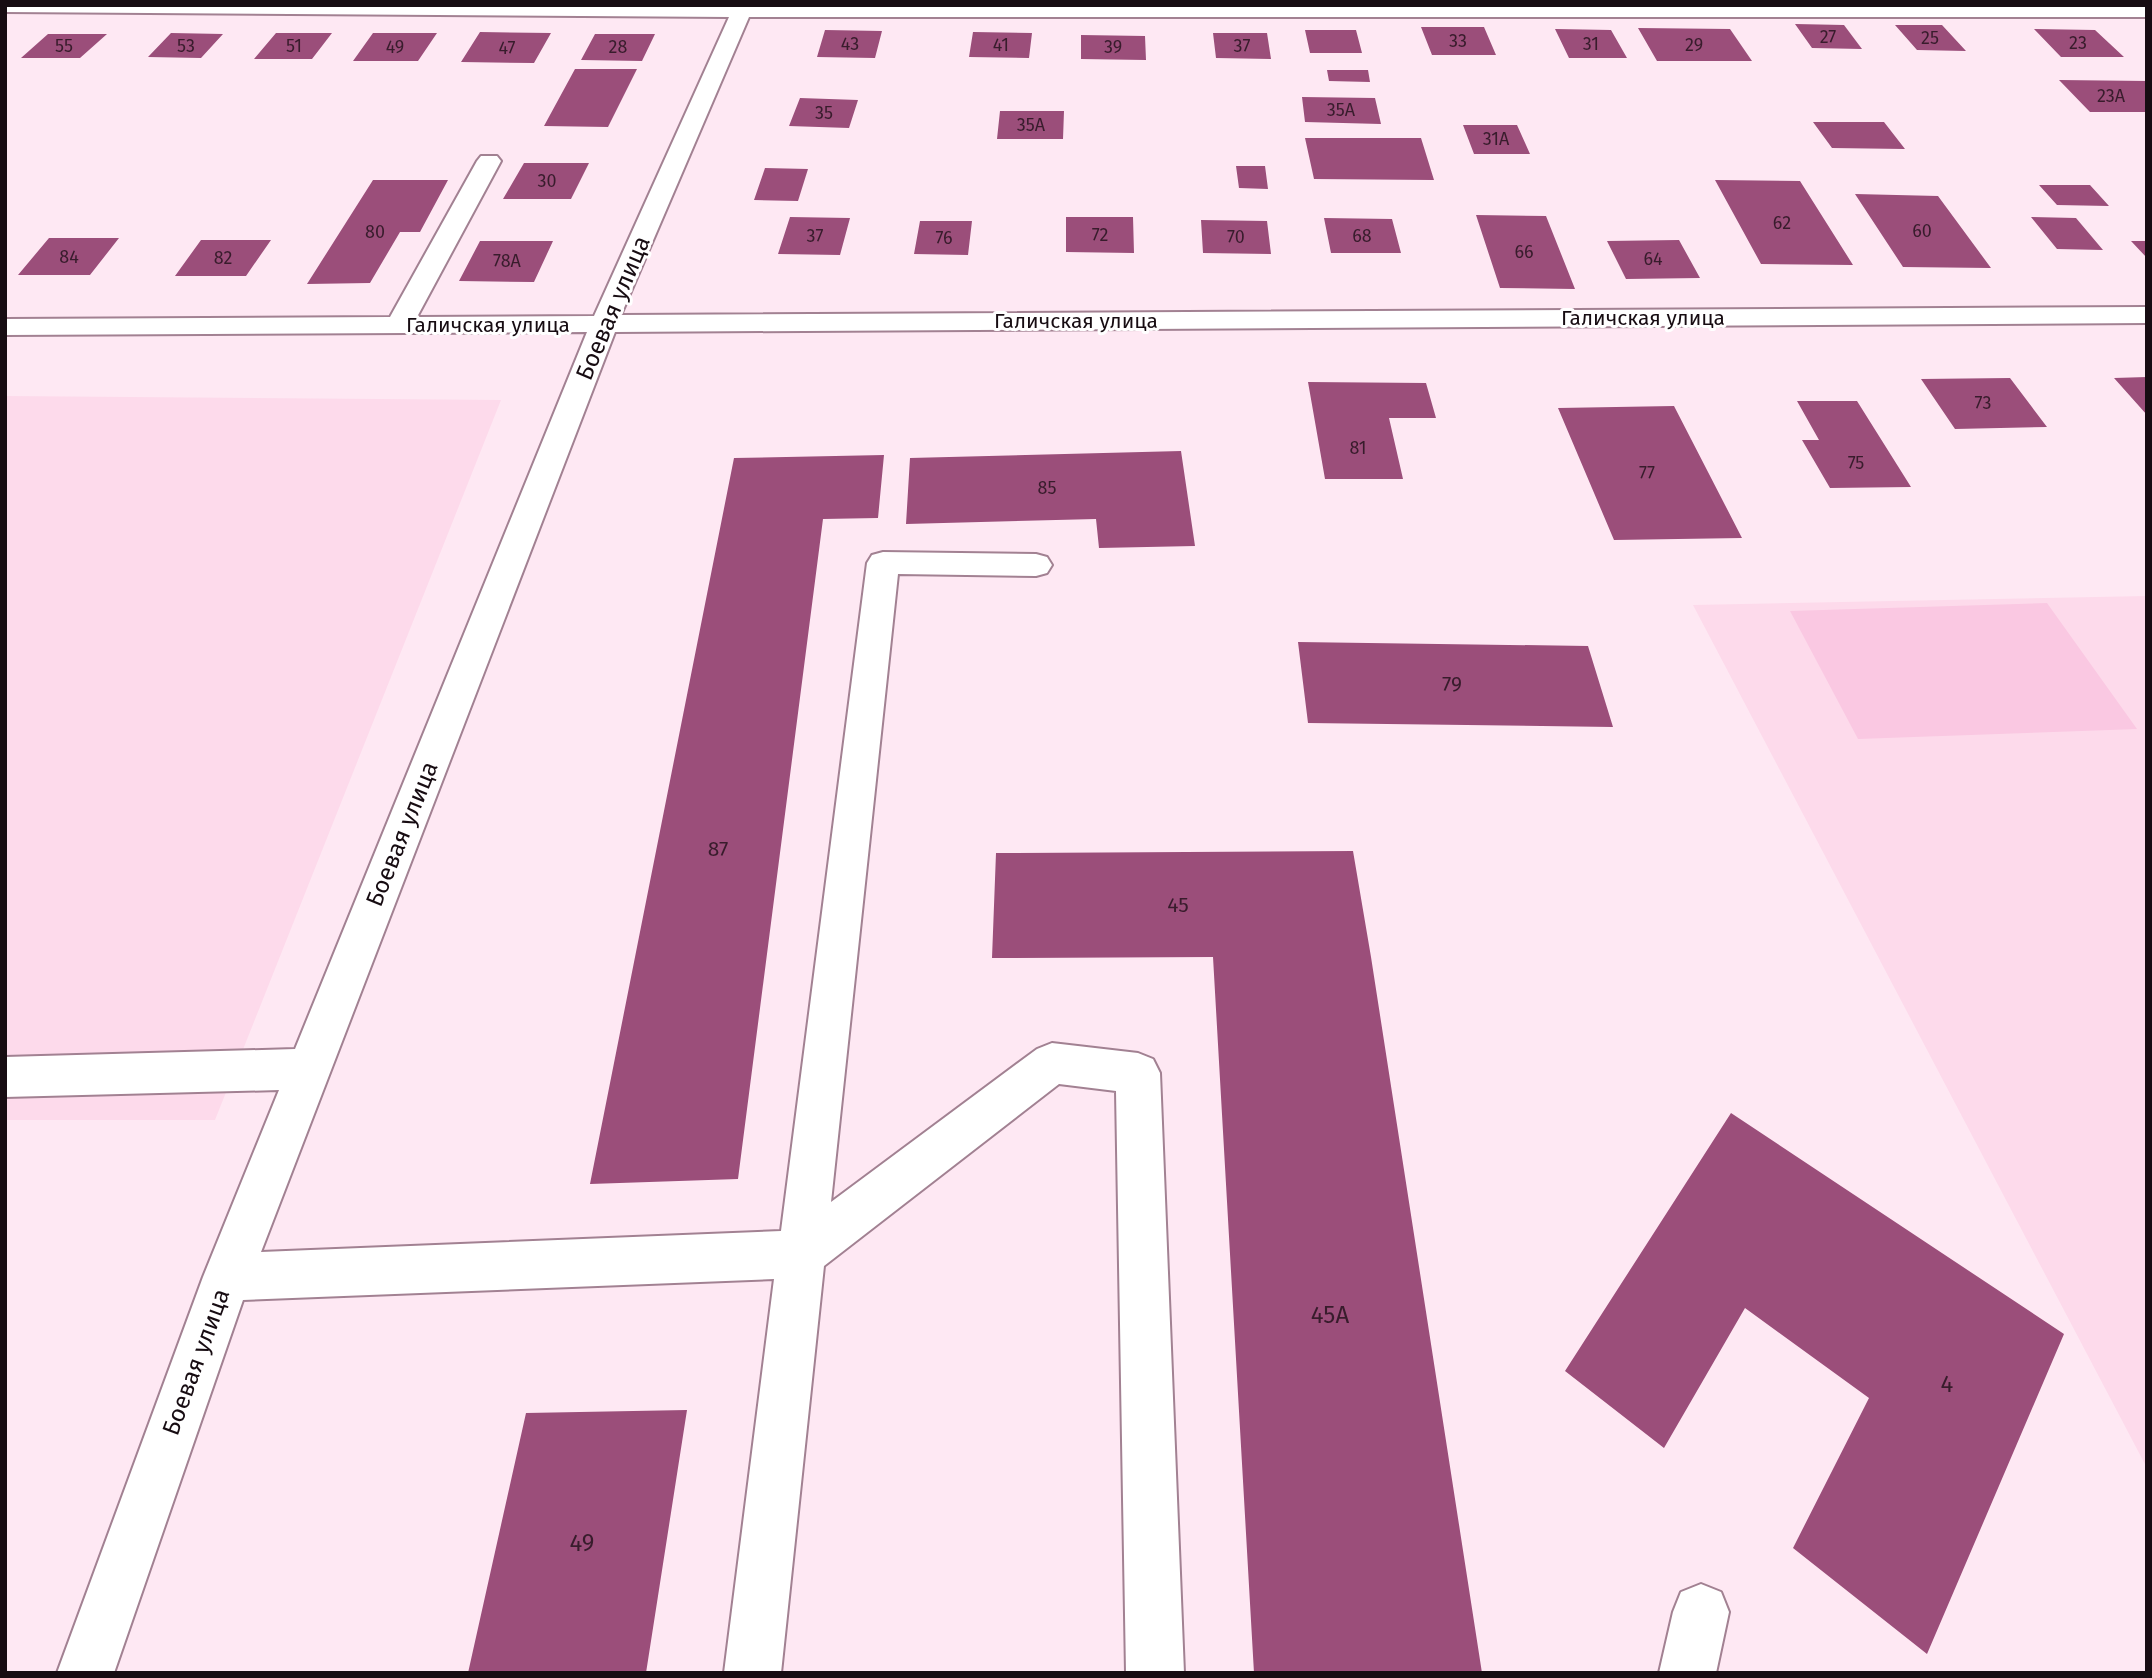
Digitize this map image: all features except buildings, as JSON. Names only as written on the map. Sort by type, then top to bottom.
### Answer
[{"type":"street","points":[[5,6],[2147,11]]},
{"type":"street","name":"Боевая улица","points":[[85,1673],[227,1277],[309,1069],[604,324],[743,8]]},
{"type":"street","points":[[2113,11],[2138,32]]},
{"type":"street","points":[[399,325],[489,161]]},
{"type":"street","name":"Галичская улица","points":[[5,327],[2147,315]]},
{"type":"street","points":[[752,1673],[883,563],[1036,565]]},
{"type":"street","points":[[227,1277],[801,1255],[1052,1063],[1138,1073],[1155,1673]]},
{"type":"street","points":[[5,1077],[309,1069]]},
{"type":"street","points":[[1687,1673],[1701,1612]]},
{"type":"shaded area","points":[[5,396],[501,400],[215,1120],[5,1120]]},
{"type":"shaded area","points":[[2147,596],[2147,1468],[1693,605]]},
{"type":"shaded area","points":[[2047,603],[2137,729],[1858,739],[1790,611]]}]
